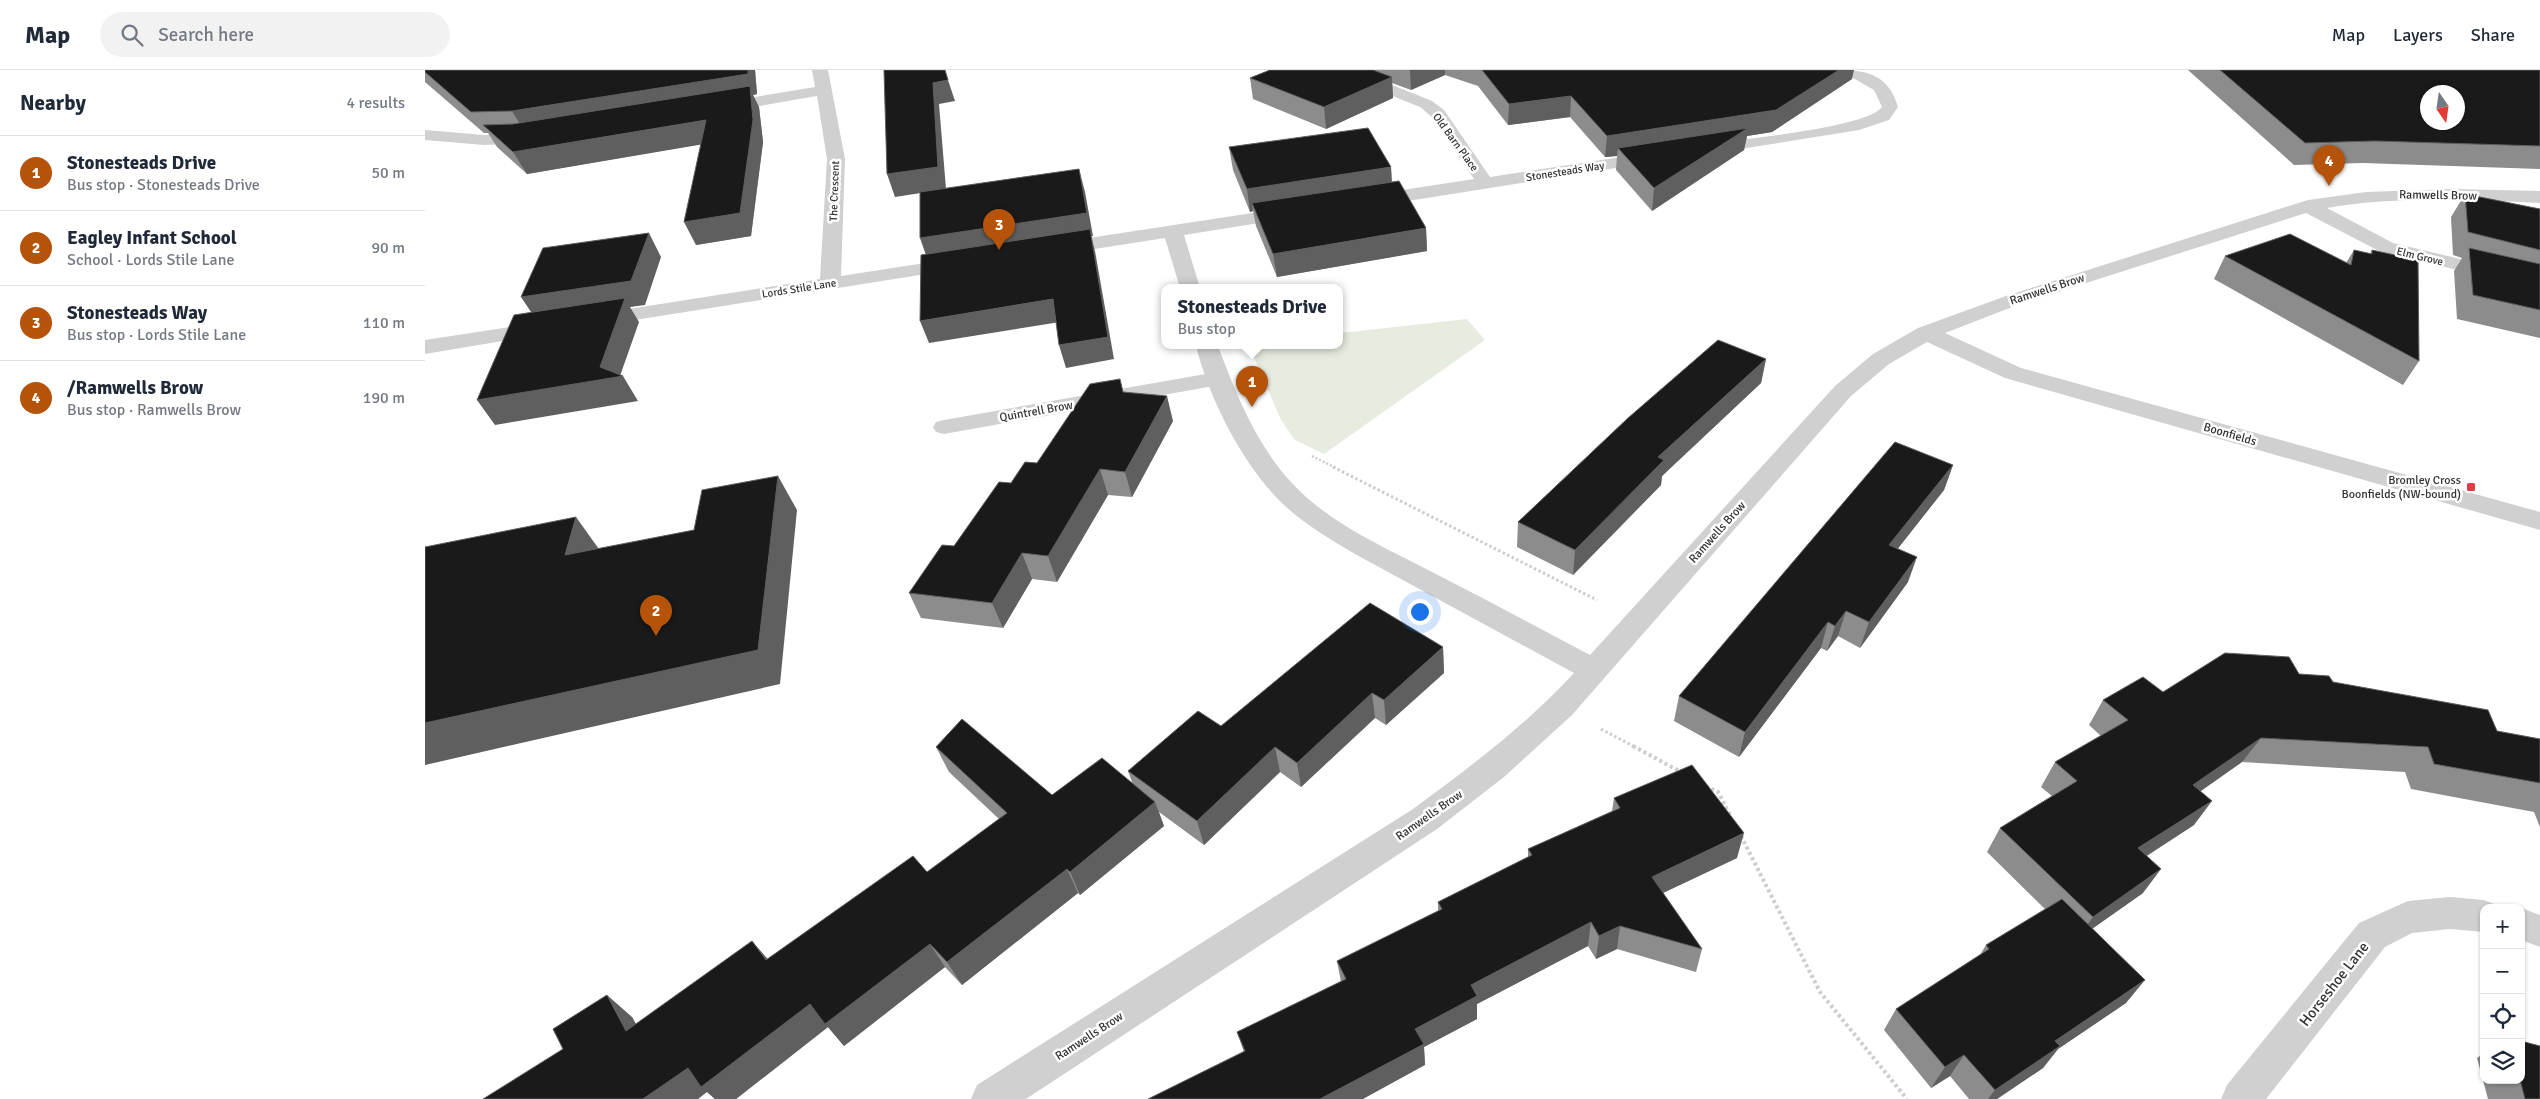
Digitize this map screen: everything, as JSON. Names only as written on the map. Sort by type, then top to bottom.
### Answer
[{"type":"street","name":"The Crescent","points":[[819,70],[836,159],[830,283]]},
{"type":"street","name":"Old Barn Place","points":[[1341,70],[1426,104],[1438,114],[1485,183]]},
{"type":"street","points":[[1692,151],[1841,128],[1867,123],[1883,116],[1891,107],[1888,95],[1877,84],[1847,70]]},
{"type":"street","points":[[699,111],[824,90]]},
{"type":"street","points":[[425,136],[484,140],[549,136]]},
{"type":"street","name":"Stonesteads Way","points":[[1348,204],[1673,154]]},
{"type":"street","name":"Ramwells Brow","points":[[991,1099],[1425,819],[1493,768],[1561,707],[1843,390],[1881,359],[1926,333],[2013,300],[2308,206],[2341,199],[2392,194],[2540,197]]},
{"type":"street","name":"Elm Grove","points":[[2308,206],[2386,247],[2406,254],[2540,284]]},
{"type":"street","points":[[1036,252],[1309,210]]},
{"type":"street","points":[[1173,231],[1189,284]]},
{"type":"street","name":"Lords Stile Lane","points":[[425,347],[977,261]]},
{"type":"street","name":"Boonfields","points":[[1926,333],[2013,373],[2540,521]]},
{"type":"street","points":[[1208,349],[1217,379],[1267,469],[1283,489],[1308,511],[1375,553],[1593,670]]},
{"type":"street","name":"Horseshoe Lane","points":[[2241,1099],[2372,935],[2408,917],[2450,913],[2480,916]]},
{"type":"street","points":[[2525,925],[2540,931]]},
{"type":"lane","name":"Quintrell Brow","points":[[944,427],[1217,379]]},
{"type":"path","points":[[1253,445],[1296,448],[1637,621]]},
{"type":"path","points":[[1561,707],[1683,773]]},
{"type":"path","points":[[1701,783],[1718,792],[1731,818]]},
{"type":"path","points":[[1736,827],[1820,992],[1907,1099]]},
{"type":"shaded area","points":[[1467,319],[1485,340],[1324,454],[1295,440],[1281,420],[1250,349],[1343,349],[1343,333]]},
{"type":"building","points":[[425,70],[748,70],[748,74],[512,111],[471,112]]},
{"type":"building","points":[[884,70],[945,70],[948,80],[933,83],[938,167],[887,174]]},
{"type":"building","points":[[1270,70],[1373,70],[1392,77],[1324,107],[1250,78]]},
{"type":"building","points":[[1482,70],[1839,70],[1776,110],[1607,136],[1571,96],[1509,104]]},
{"type":"building","points":[[2220,70],[2540,70],[2540,146],[2375,141],[2305,143]]},
{"type":"building","points":[[750,86],[753,120],[740,213],[684,222],[706,120],[513,152],[483,125],[513,124]]},
{"type":"building","points":[[1368,128],[1391,167],[1247,189],[1229,147]]},
{"type":"building","points":[[1748,128],[1654,188],[1618,148]]},
{"type":"building","points":[[1079,169],[1087,213],[920,238],[920,192]]},
{"type":"building","points":[[1399,181],[1426,228],[1273,254],[1252,203]]},
{"type":"building","points":[[2465,194],[2540,209],[2540,250],[2468,232]]},
{"type":"building","points":[[1090,229],[1108,337],[1059,345],[1053,299],[920,321],[921,255]]},
{"type":"building","points":[[649,233],[631,281],[521,297],[543,248]]},
{"type":"building","points":[[2290,234],[2351,265],[2354,250],[2372,254],[2372,250],[2418,260],[2419,361],[2225,256]]},
{"type":"building","points":[[2469,248],[2540,264],[2540,310],[2473,295]]},
{"type":"building","points":[[625,298],[600,367],[623,376],[477,400],[514,315]]},
{"type":"building","points":[[1718,340],[1766,359],[1658,457],[1664,460],[1575,550],[1518,522],[1628,418]]},
{"type":"building","points":[[1120,379],[1123,392],[1167,396],[1125,472],[1100,469],[1048,556],[1022,553],[992,603],[909,593],[942,545],[954,546],[999,482],[1011,483],[1025,462],[1037,463],[1090,384]]},
{"type":"building","points":[[1895,442],[1953,465],[1889,545],[1917,557],[1869,622],[1846,611],[1835,626],[1828,622],[1745,732],[1679,696]]},
{"type":"building","points":[[778,476],[758,650],[425,723],[425,547],[576,517],[565,555],[694,530],[702,490]]},
{"type":"building","points":[[1370,603],[1443,647],[1384,700],[1372,693],[1297,763],[1275,747],[1197,821],[1128,771],[1198,711],[1221,726]]},
{"type":"building","points":[[2225,653],[2289,657],[2299,674],[2329,676],[2333,682],[2488,710],[2497,731],[2540,739],[2540,783],[2434,764],[2428,747],[2261,738],[2193,785],[2212,801],[2138,848],[2161,869],[2093,917],[2000,828],[2077,781],[2055,762],[2128,720],[2103,700],[2143,677],[2163,692]]},
{"type":"building","points":[[962,719],[1052,795],[1102,758],[1155,802],[1070,872],[1067,869],[947,962],[930,944],[825,1024],[810,1004],[701,1087],[688,1068],[643,1099],[483,1099],[563,1049],[553,1029],[607,995],[626,1031],[752,941],[766,960],[913,856],[927,872],[1007,813],[936,747]]},
{"type":"building","points":[[1692,765],[1744,833],[1652,877],[1702,949],[1620,926],[1599,936],[1591,922],[1471,985],[1477,996],[1415,1029],[1424,1044],[1320,1099],[1148,1099],[1245,1051],[1237,1032],[1346,979],[1337,961],[1442,909],[1438,902],[1532,855],[1528,849],[1620,808],[1614,798]]},
{"type":"building","points":[[2062,899],[2145,980],[2055,1041],[2060,1046],[1995,1090],[1964,1055],[1945,1067],[1896,1009],[1989,949],[1986,945]]},
{"type":"building","points":[[2525,1042],[2540,1046],[2540,1099],[2525,1099],[2521,1084],[2525,1084]]},
{"type":"place","name":"/Ramwells Brow","points":[[2329,186]]},
{"type":"place","name":"Stonesteads Way","points":[[999,250]]},
{"type":"place","name":"Stonesteads Drive","points":[[1252,407]]},
{"type":"place","name":"Bromley Cross Boonfields (NW-bound)","points":[[2471,487]]},
{"type":"place","name":"Eagley Infant School","points":[[656,636]]}]
